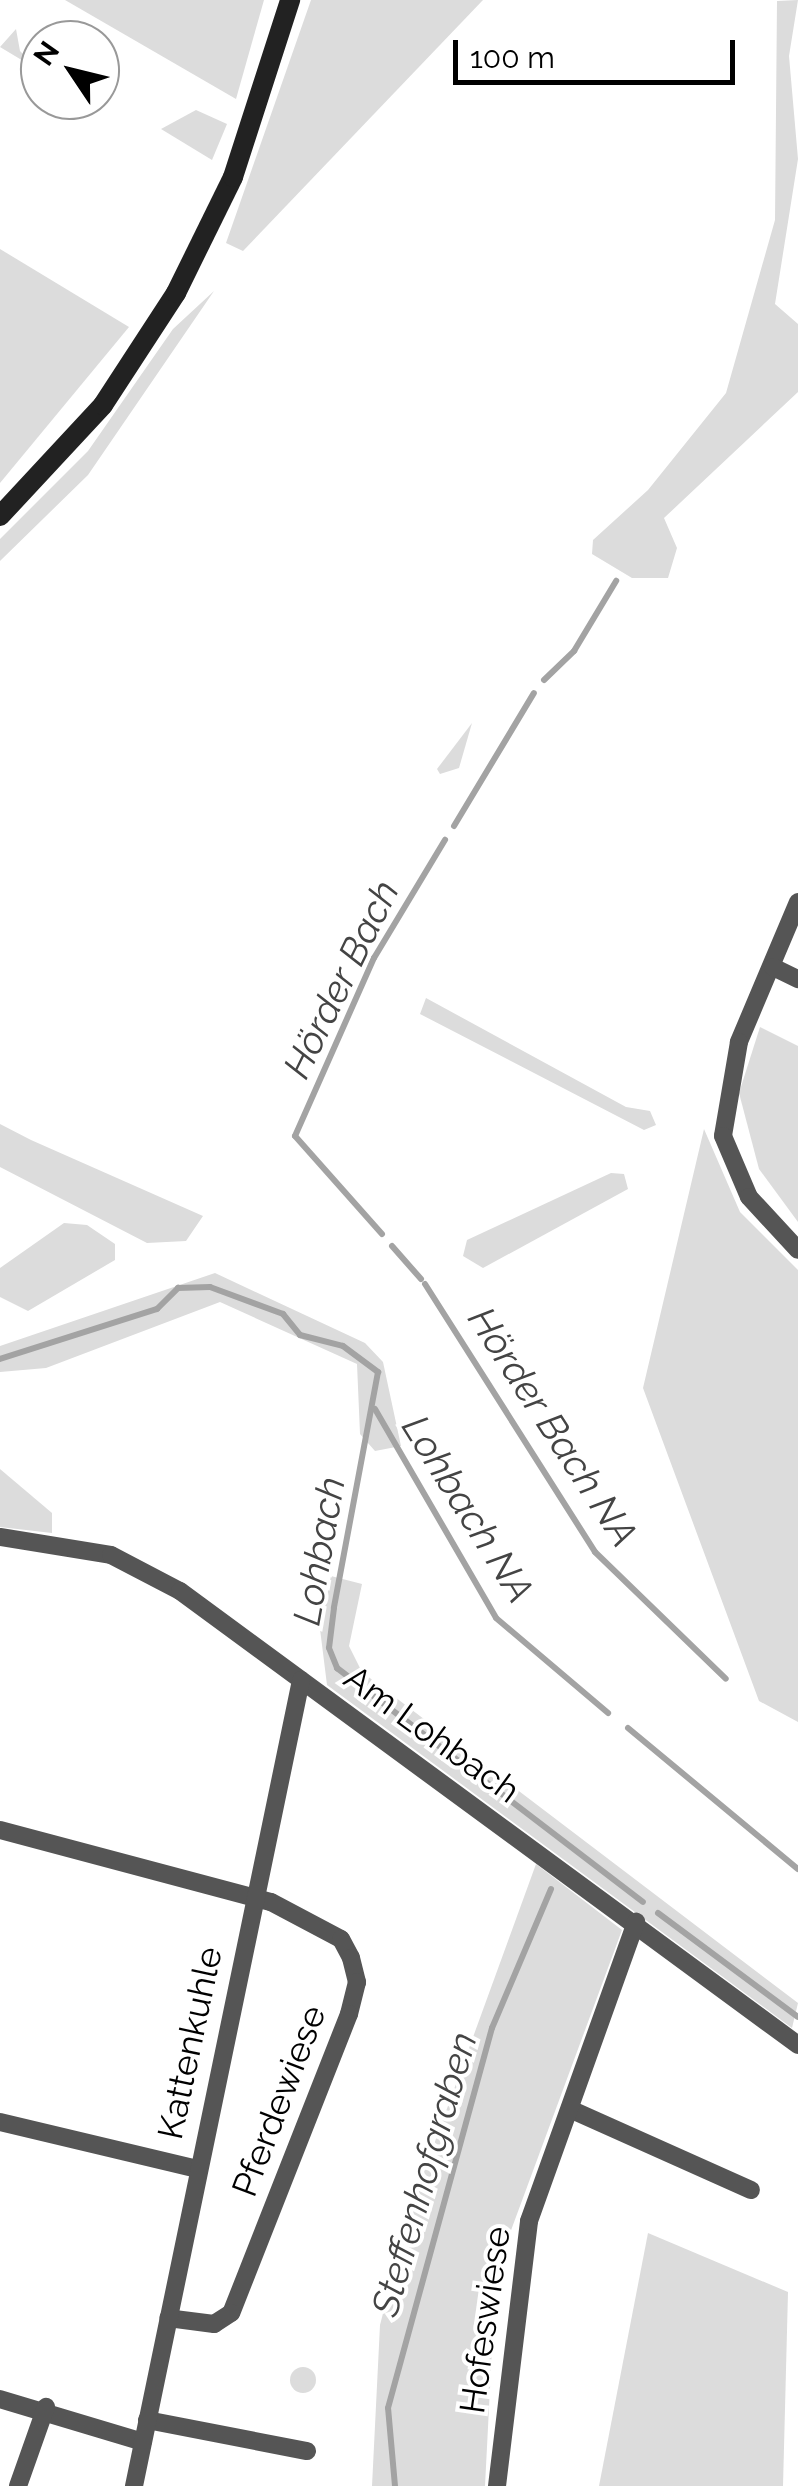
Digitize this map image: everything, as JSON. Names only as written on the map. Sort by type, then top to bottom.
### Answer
[{"type":"main road","points":[[0,516],[103,405],[168,305],[233,178],[290,0]]},
{"type":"street","points":[[798,902],[728,1078],[723,1136],[749,1196],[798,1250]]},
{"type":"street","points":[[773,967],[798,978]]},
{"type":"street","name":"Am Lohbach","points":[[0,1538],[111,1555],[180,1592],[636,1922],[798,2045]]},
{"type":"street","name":"Kattenkuhle","points":[[134,2486],[301,1680]]},
{"type":"street","name":"Pferdewiese","points":[[0,1830],[254,1901],[341,1939],[357,1982],[230,2313],[214,2324],[168,2318]]},
{"type":"street","name":"Hofeswiese","points":[[497,2486],[517,2276],[636,1922]]},
{"type":"street","points":[[572,2110],[751,2190]]},
{"type":"street","points":[[0,2122],[197,2169]]},
{"type":"street","points":[[0,2399],[46,2407],[143,2442]]},
{"type":"street","points":[[18,2486],[46,2407]]},
{"type":"street","points":[[148,2420],[307,2450]]},
{"type":"shaded area","points":[[65,0],[264,0],[236,99],[120,32],[120,20],[100,20]]},
{"type":"shaded area","points":[[311,0],[483,0],[243,251],[226,243]]},
{"type":"shaded area","points":[[798,0],[789,56],[798,159],[775,304],[798,324],[798,392],[664,518],[677,548],[668,578],[632,578],[592,554],[593,540],[648,490],[726,393],[775,220],[777,1]]},
{"type":"shaded area","points":[[16,29],[20,59],[0,47]]},
{"type":"shaded area","points":[[196,110],[227,124],[212,160],[161,129]]},
{"type":"shaded area","points":[[0,249],[129,327],[0,483]]},
{"type":"shaded area","points":[[214,291],[88,475],[0,561],[0,539],[88,451],[173,329]]},
{"type":"shaded area","points":[[472,723],[459,768],[440,774],[437,769]]},
{"type":"shaded area","points":[[426,998],[626,1107],[650,1111],[656,1125],[644,1130],[420,1014]]},
{"type":"shaded area","points":[[760,1027],[798,1046],[798,1222],[759,1169],[739,1093]]},
{"type":"shaded area","points":[[0,1124],[203,1216],[186,1241],[147,1243],[0,1167]]},
{"type":"shaded area","points":[[704,1129],[740,1212],[798,1270],[798,1722],[759,1701],[643,1388]]},
{"type":"shaded area","points":[[611,1173],[624,1174],[628,1189],[483,1268],[463,1256],[467,1240]]},
{"type":"shaded area","points":[[64,1223],[87,1225],[115,1244],[115,1260],[28,1311],[0,1297],[0,1268]]},
{"type":"shaded area","points":[[215,1273],[365,1343],[383,1362],[401,1446],[375,1451],[360,1434],[357,1364],[220,1302],[46,1368],[0,1372],[0,1346]]},
{"type":"shaded area","points":[[0,1469],[52,1513],[52,1533],[0,1527]]},
{"type":"shaded area","points":[[331,1576],[362,1584],[349,1646],[362,1672],[798,2003],[792,2028],[327,1685],[320,1629]]},
{"type":"shaded area","points":[[536,1864],[622,1930],[496,2271],[485,2486],[372,2486],[380,2325],[409,2213]]},
{"type":"shaded area","points":[[648,2233],[788,2292],[783,2486],[599,2486]]},
{"type":"shaded area","points":[[303,2367],[312,2371],[316,2380],[312,2389],[303,2393],[294,2389],[290,2380],[294,2371]]},
{"type":"waterway","name":"Hörder Bach","points":[[544,680],[574,651],[616,581]]},
{"type":"waterway","name":"Hörder Bach","points":[[454,826],[534,693]]},
{"type":"waterway","name":"Hörder Bach","points":[[382,1234],[295,1136],[374,958],[445,840]]},
{"type":"waterway","name":"Hörder Bach NA","points":[[392,1246],[421,1279]]},
{"type":"waterway","name":"Hörder Bach NA","points":[[425,1284],[595,1552],[726,1679]]},
{"type":"waterway","name":"Lohbach","points":[[0,1359],[157,1309],[178,1288],[210,1287],[283,1314],[300,1335],[343,1346],[378,1372],[334,1608],[329,1648],[337,1668],[643,1902]]},
{"type":"waterway","name":"Lohbach NA","points":[[375,1409],[496,1618],[608,1713]]},
{"type":"waterway","points":[[628,1728],[798,1869]]},
{"type":"waterway","name":"Steffenhofgraben","points":[[395,2486],[388,2408],[492,2028],[551,1889]]},
{"type":"waterway","name":"Lohbach","points":[[658,1913],[798,2017]]}]
